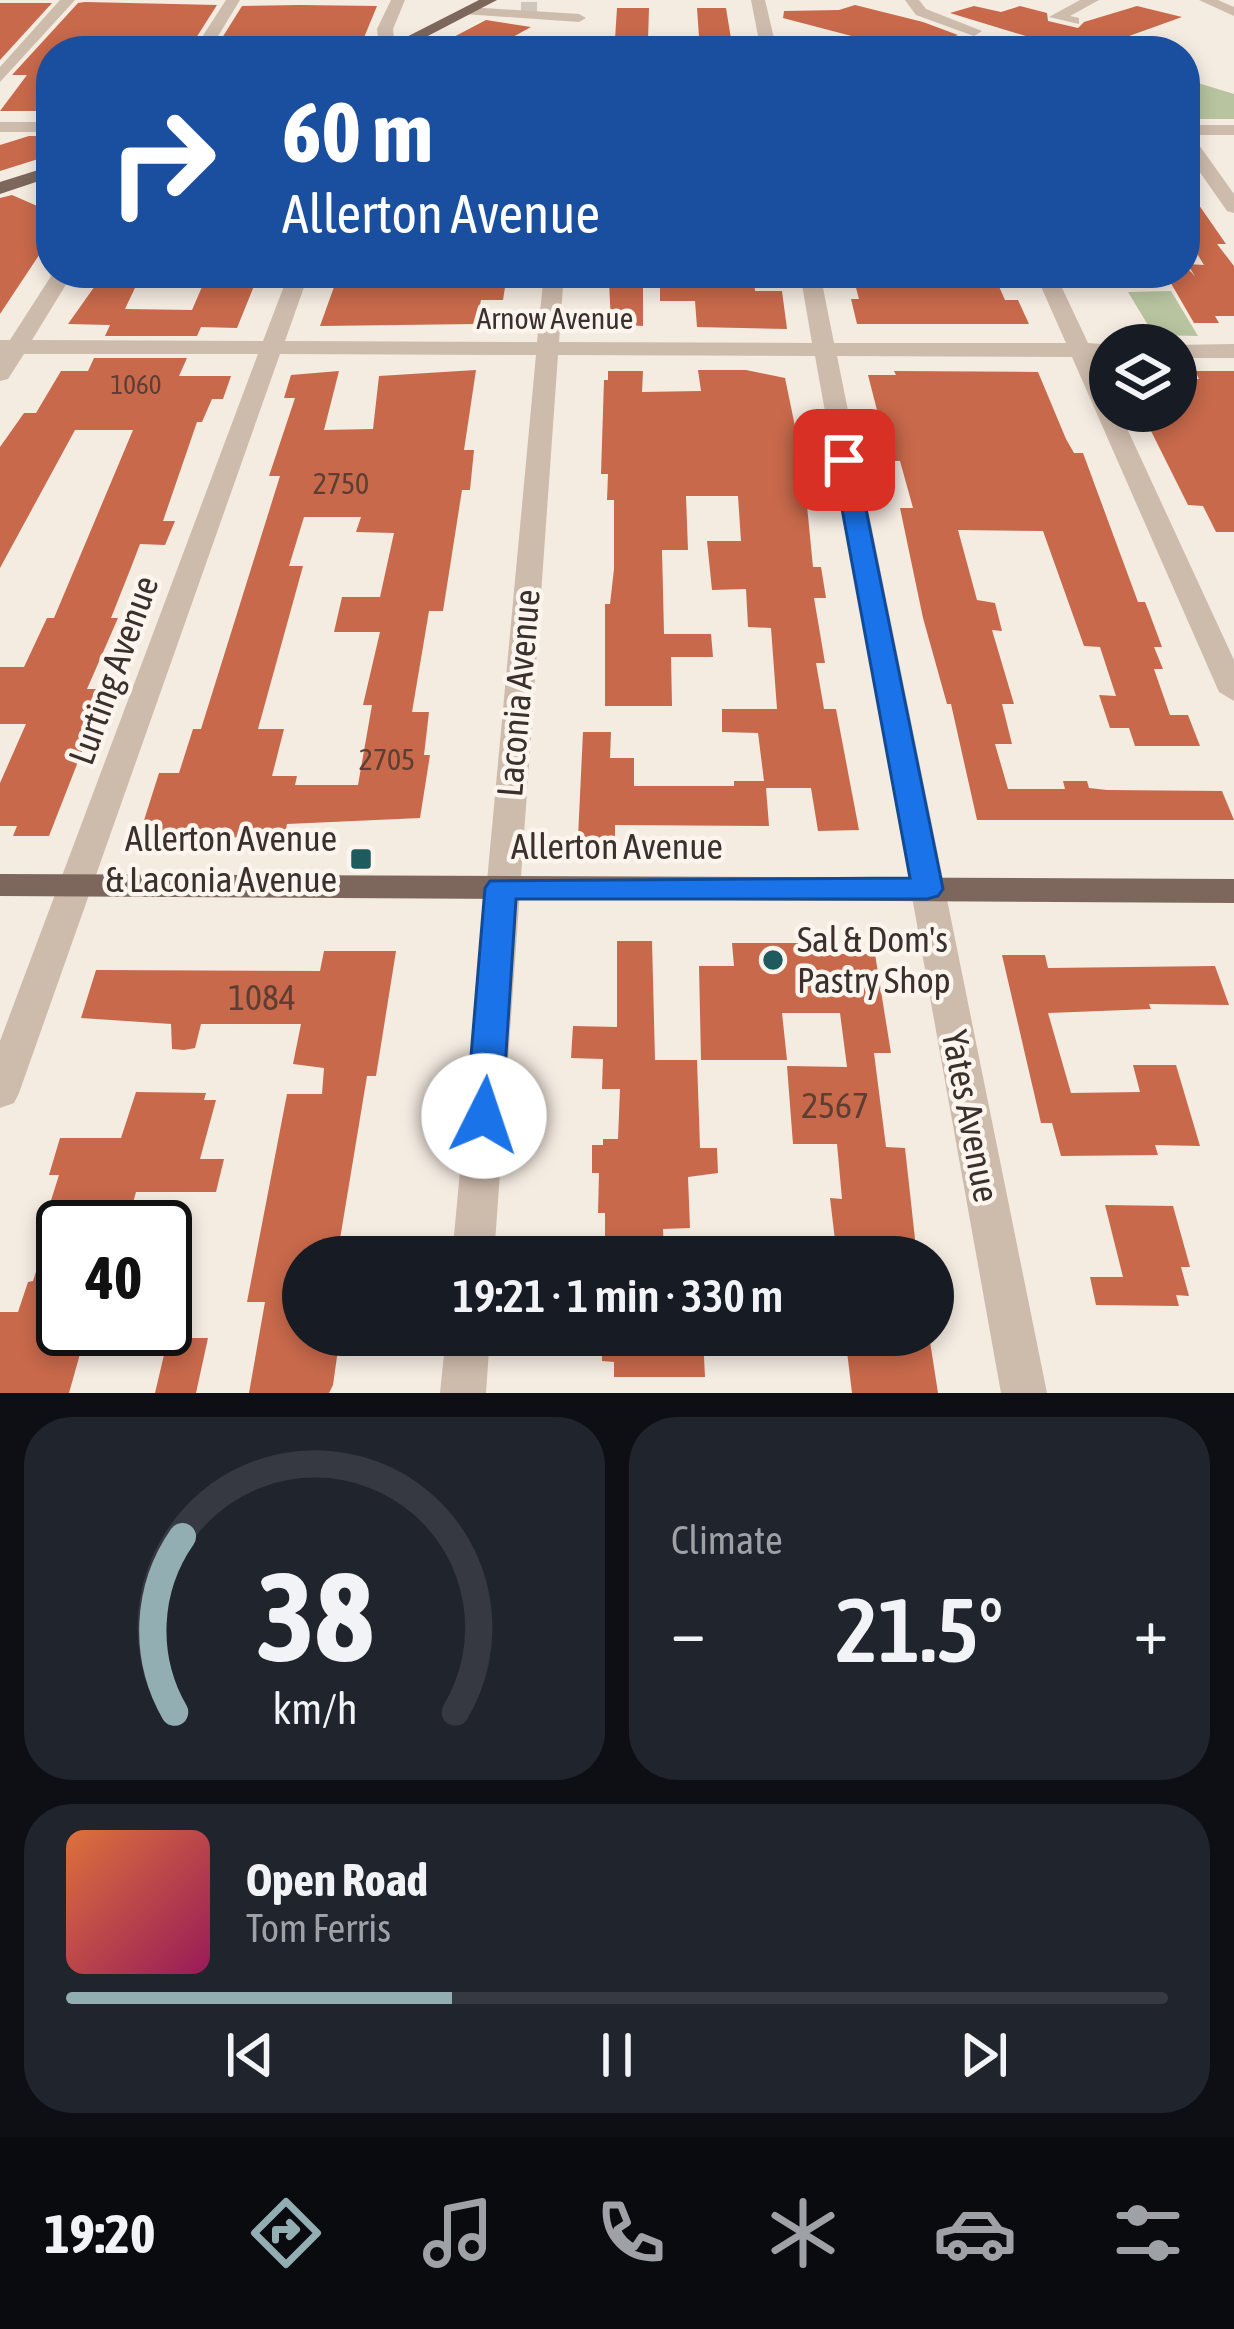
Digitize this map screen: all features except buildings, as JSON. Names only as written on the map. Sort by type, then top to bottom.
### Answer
[{"type":"main road","points":[[415,36],[480,5]]},
{"type":"main road","points":[[0,188],[36,176]]},
{"type":"main road","name":"Allerton Avenue","points":[[0,885],[1234,891]]},
{"type":"street","points":[[36,36],[68,0]]},
{"type":"street","points":[[210,36],[233,0]]},
{"type":"street","points":[[385,36],[398,0]]},
{"type":"street","points":[[758,0],[766,36]]},
{"type":"street","points":[[912,0],[921,12],[974,32]]},
{"type":"street","points":[[1074,21],[1049,15],[1092,0]]},
{"type":"street","points":[[1206,0],[1234,12]]},
{"type":"street","points":[[480,5],[521,8]]},
{"type":"street","points":[[480,5],[580,14]]},
{"type":"street","points":[[540,8],[580,14]]},
{"type":"street","points":[[0,77],[36,36]]},
{"type":"street","points":[[0,127],[36,127]]},
{"type":"street","points":[[1200,133],[1234,130]]},
{"type":"street","points":[[1200,156],[1234,207]]},
{"type":"street","points":[[0,374],[9,347],[52,288]]},
{"type":"street","name":"Lurting Avenue","points":[[0,1094],[294,288]]},
{"type":"street","name":"Laconia Avenue","points":[[475,1236],[553,288]]},
{"type":"street","name":"Yates Avenue","points":[[813,288],[1024,1393]]},
{"type":"street","points":[[1052,288],[1234,692]]},
{"type":"street","name":"Arnow Avenue","points":[[9,347],[1089,350]]},
{"type":"street","points":[[1197,351],[1234,351]]},
{"type":"street","points":[[463,1393],[466,1356]]},
{"type":"green space","points":[[1200,84],[1234,94],[1234,119],[1200,119]]},
{"type":"green space","points":[[1171,291],[1191,324],[1147,324],[1128,292]]},
{"type":"tunnel","points":[[521,10],[540,10]]},
{"type":"place","name":"Allerton Avenue & Laconia Avenue","points":[[361,859]]},
{"type":"place","name":"Sal & Dom's Pastry Shop","points":[[773,960]]},
{"type":"route","points":[[484,1116],[501,888],[927,889],[844,460]]}]
